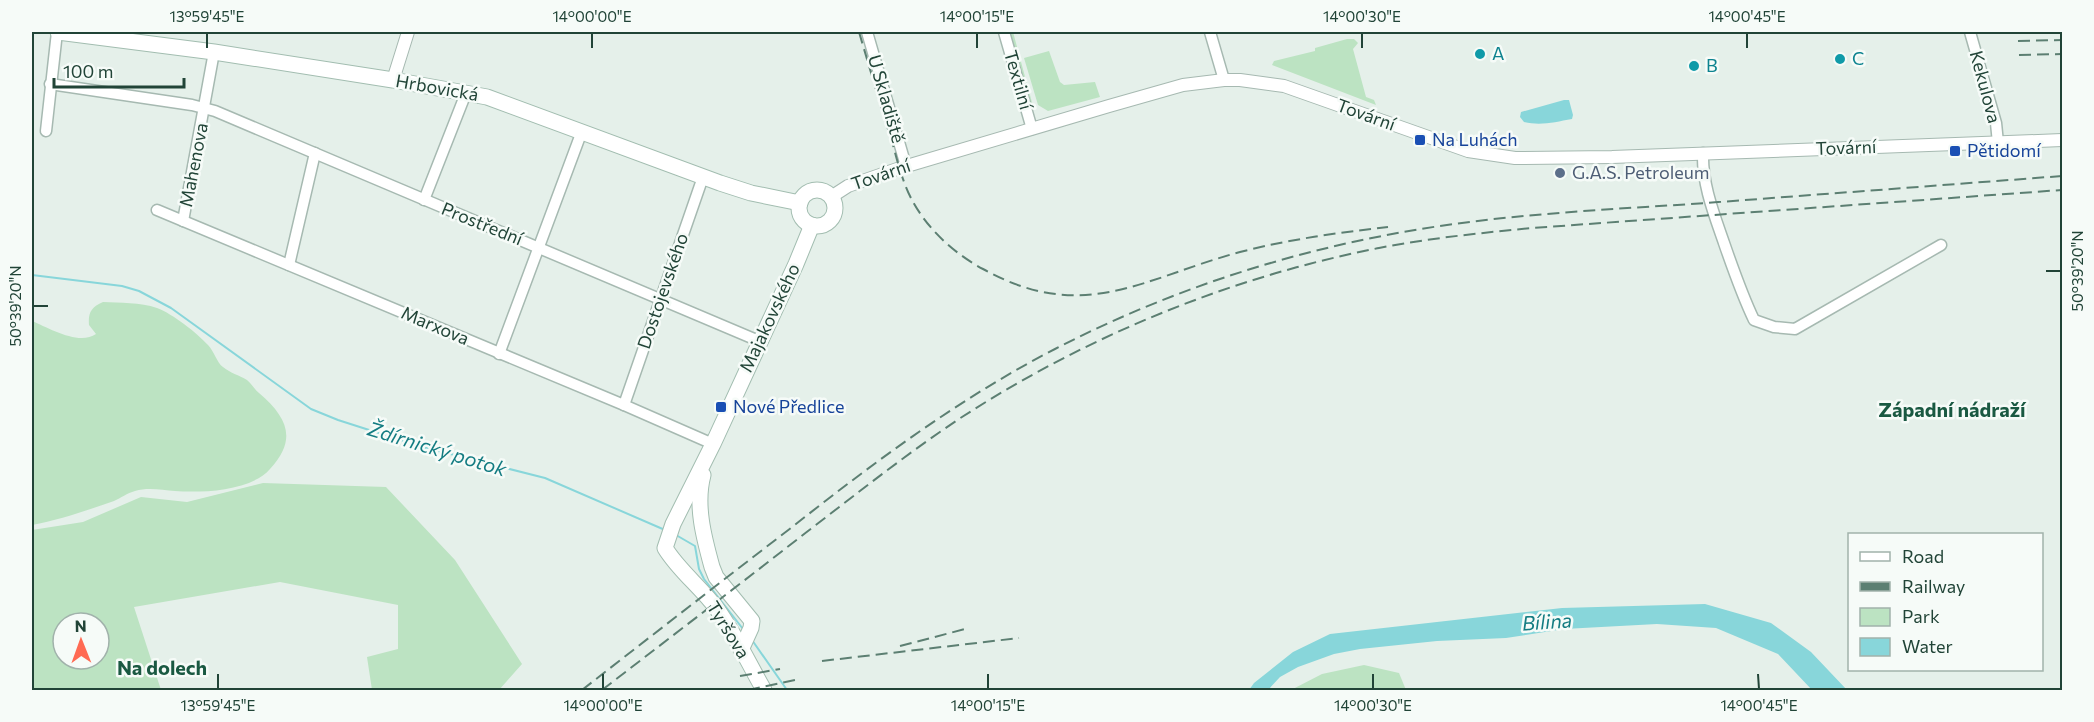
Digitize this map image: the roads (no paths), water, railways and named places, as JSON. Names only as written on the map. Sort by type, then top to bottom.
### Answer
[{"type":"main road","name":"Hrbovická","points":[[58,32],[214,52],[465,93],[502,102],[751,193],[800,202]]},
{"type":"main road","points":[[812,191],[823,191],[831,197],[835,205],[832,218],[820,225],[812,225],[802,217],[800,202],[805,195],[812,191]]},
{"type":"main road","name":"Majakovského","points":[[685,574],[665,548],[670,531],[713,444],[812,225]]},
{"type":"main road","name":"Majakovského","points":[[713,444],[699,490],[699,504],[708,554],[716,577],[750,617],[746,639]]},
{"type":"main road","name":"Tyršova","points":[[685,574],[746,639],[764,690]]},
{"type":"street","points":[[46,131],[58,32]]},
{"type":"street","points":[[393,80],[408,32]]},
{"type":"street","name":"U Skladiště","points":[[867,32],[906,166]]},
{"type":"street","name":"Textilní","points":[[1004,32],[1032,129]]},
{"type":"street","points":[[1210,32],[1224,80]]},
{"type":"street","name":"Kekulova","points":[[1970,32],[1996,123],[1998,142]]},
{"type":"street","name":"Mahenova","points":[[183,222],[214,52]]},
{"type":"street","name":"Tovární","points":[[831,197],[848,186],[906,166],[1151,93],[1224,80],[1257,81],[1284,86],[1468,151],[1529,159],[2062,140]]},
{"type":"street","name":"Prostřední","points":[[50,84],[205,108],[759,341]]},
{"type":"street","points":[[424,200],[465,93]]},
{"type":"street","points":[[499,354],[582,131]]},
{"type":"street","points":[[289,265],[315,153]]},
{"type":"street","points":[[1703,153],[1703,169],[1712,208],[1742,294],[1754,320],[1774,327],[1795,328],[1941,245]]},
{"type":"street","name":"Dostojevského","points":[[624,405],[703,177]]},
{"type":"street","name":"Marxova","points":[[158,210],[713,444]]},
{"type":"water","points":[[1569,100],[1572,119],[1536,124],[1524,122],[1520,117],[1521,112]]},
{"type":"water","name":"Bílina","points":[[1705,604],[1771,623],[1811,652],[1847,690],[1812,690],[1778,654],[1716,628],[1657,624],[1564,629],[1506,638],[1437,641],[1360,649],[1334,654],[1298,667],[1280,677],[1268,690],[1249,690],[1254,683],[1293,652],[1330,634],[1562,608]]},
{"type":"waterway","name":"Ždírnický potok","points":[[32,275],[122,286],[139,291],[171,308],[311,409],[419,446],[545,478],[665,530]]},
{"type":"waterway","name":"Ždírnický potok","points":[[676,535],[695,546],[699,569],[704,579],[743,629]]},
{"type":"waterway","name":"Ždírnický potok","points":[[752,640],[787,690]]},
{"type":"railway","points":[[859,32],[901,173],[918,211],[934,231],[962,256],[983,269],[1019,285],[1052,294],[1083,295],[1113,291],[1143,284],[1205,262],[1259,247],[1388,227]]},
{"type":"railway","points":[[2018,41],[2062,40]]},
{"type":"railway","points":[[2019,55],[2062,54]]},
{"type":"railway","points":[[582,690],[851,481],[950,411],[1019,368],[1055,349],[1147,306],[1194,288],[1290,257],[1390,234],[1440,226],[1573,212],[2062,176]]},
{"type":"railway","points":[[602,690],[884,472],[962,417],[1010,387],[1111,335],[1216,293],[1324,260],[1398,244],[1456,236],[1532,228],[2062,190]]},
{"type":"railway","points":[[900,646],[969,628]]},
{"type":"railway","points":[[822,661],[1019,638]]},
{"type":"railway","points":[[740,676],[780,669]]},
{"type":"railway","points":[[748,690],[795,680]]},
{"type":"place","name":"A","points":[[1480,54]]},
{"type":"place","name":"C","points":[[1840,59]]},
{"type":"place","name":"B","points":[[1694,66]]},
{"type":"place","name":"Na Luhách","points":[[1420,140]]},
{"type":"place","name":"Pětidomí","points":[[1955,151]]},
{"type":"place","name":"G.A.S. Petroleum","points":[[1560,173]]},
{"type":"place","name":"Nové Předlice","points":[[721,407]]},
{"type":"district","name":"Západní nádraží","points":[[1952,410]]},
{"type":"district","name":"Na dolech","points":[[162,668]]}]
